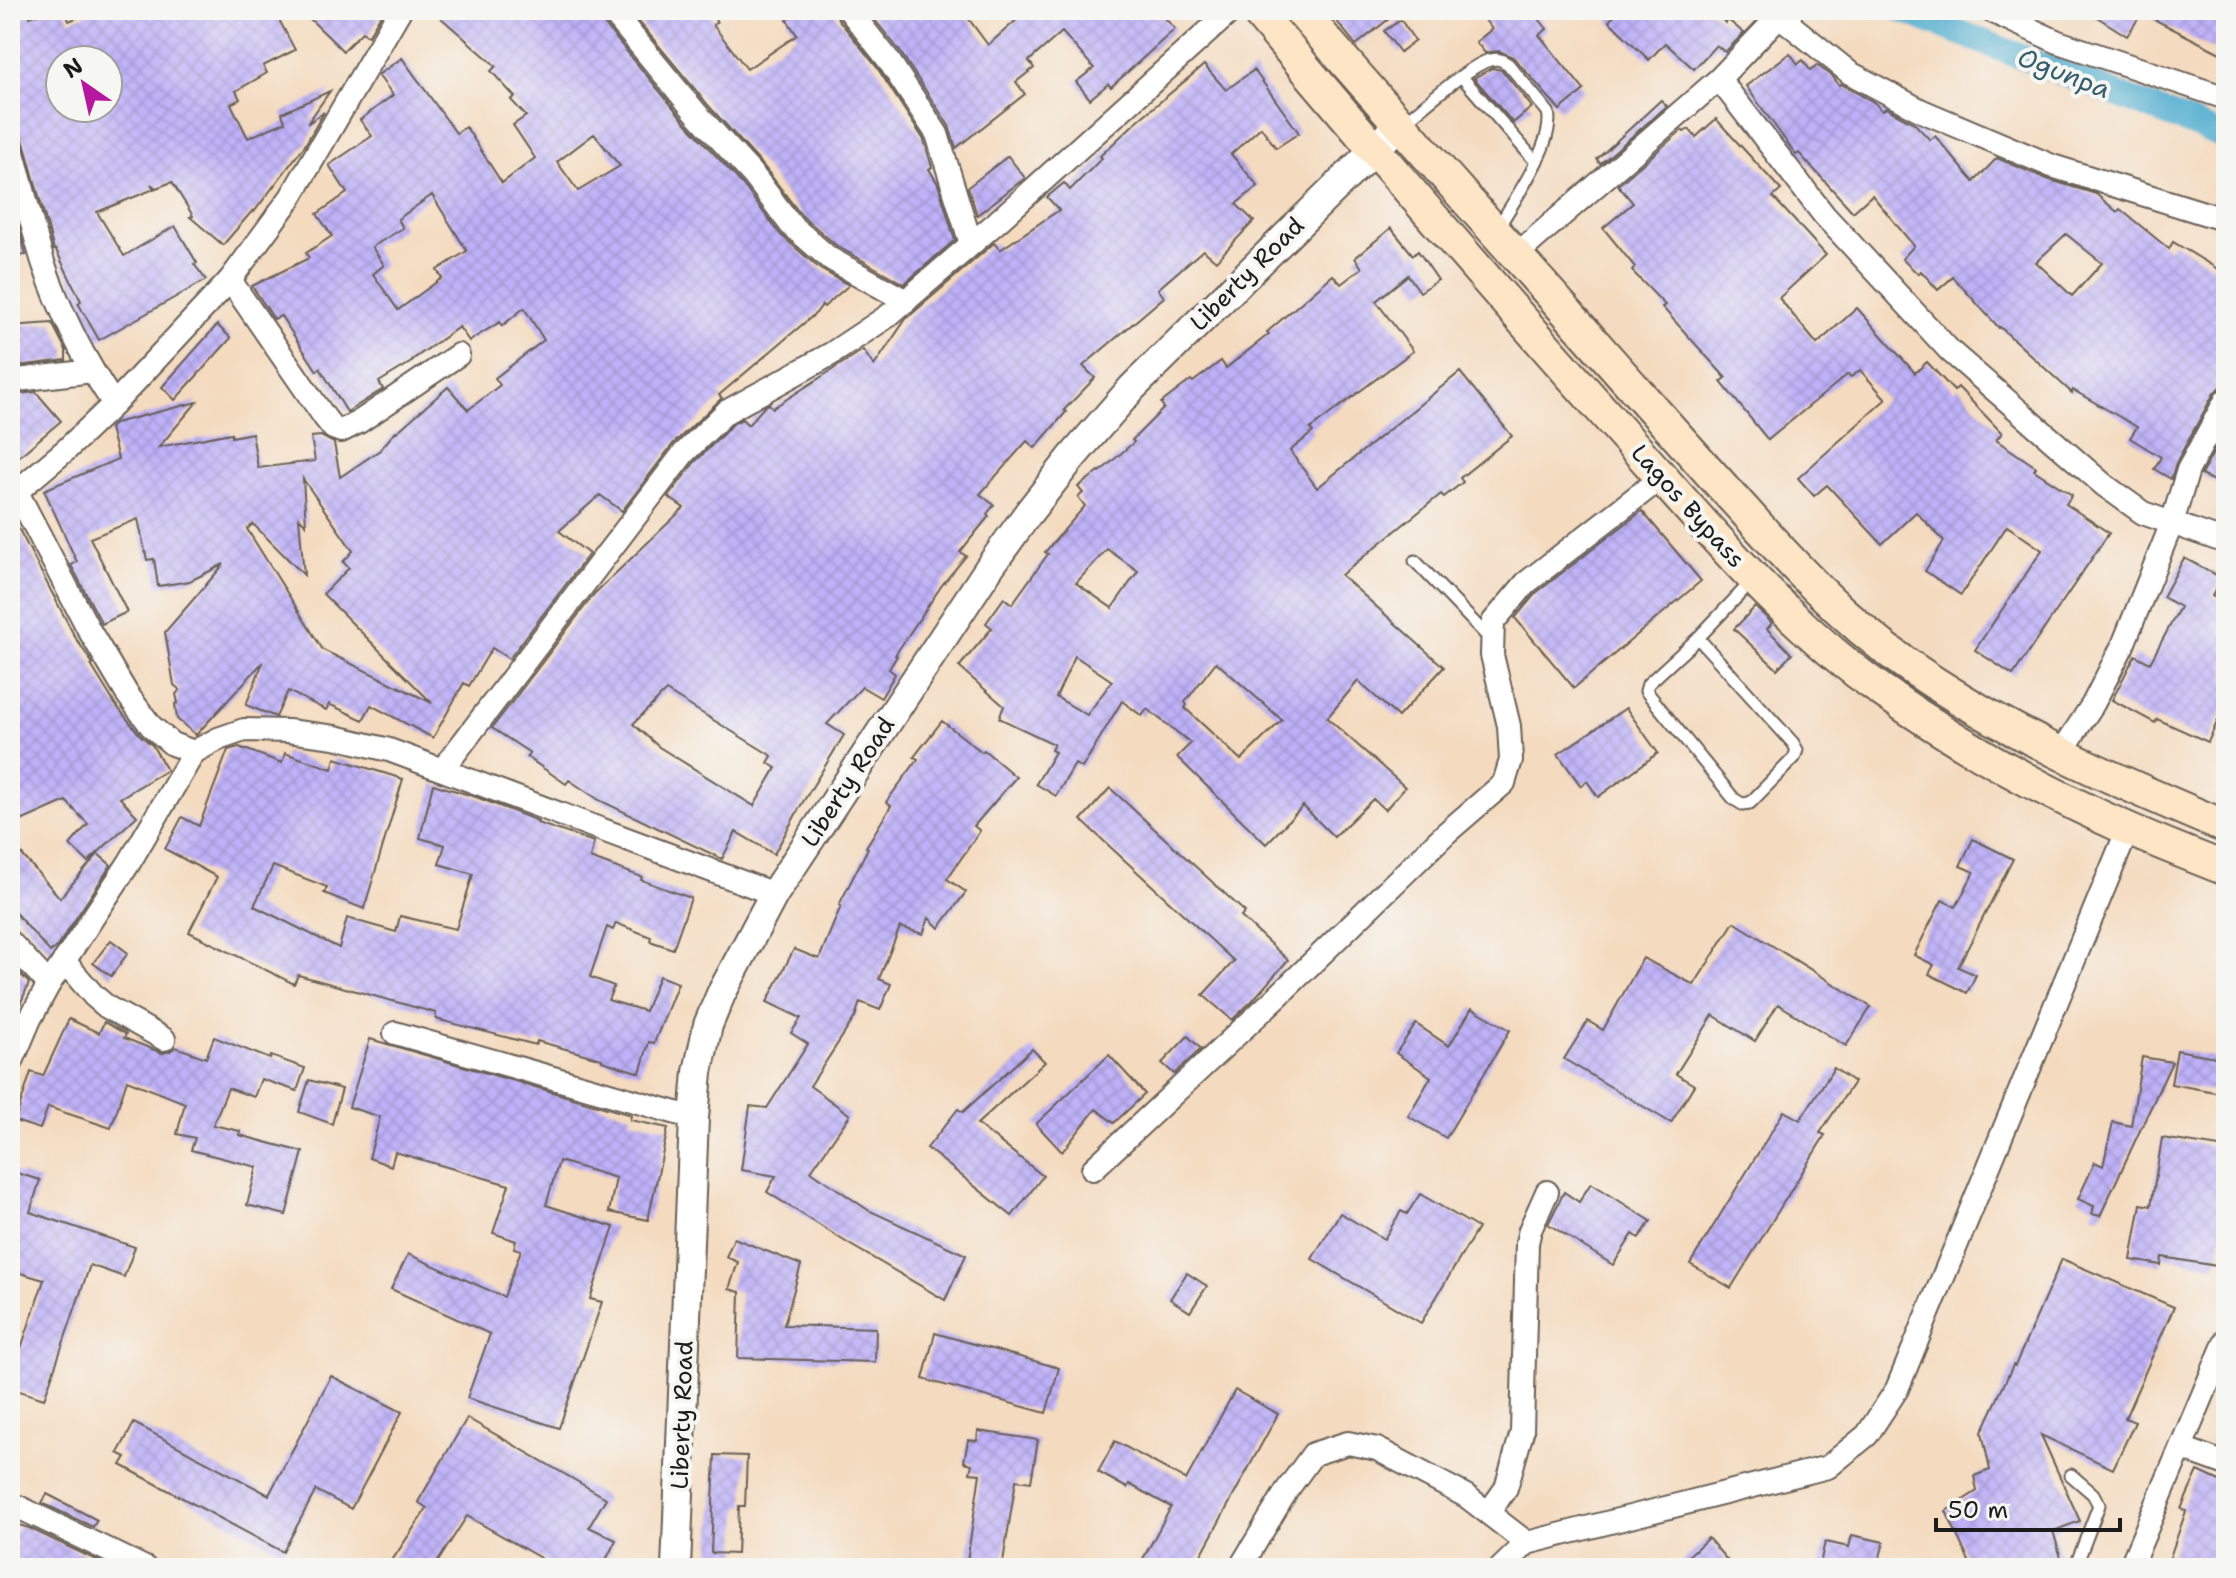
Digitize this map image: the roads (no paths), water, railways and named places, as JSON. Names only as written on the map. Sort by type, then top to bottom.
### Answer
[{"type":"main road","name":"Lagos Bypass","points":[[1256,10],[1487,282],[1754,579],[1816,637],[1879,689],[1962,742],[2046,789],[2128,829],[2226,869]]},
{"type":"main road","name":"Lagos Bypass","points":[[1300,10],[1771,540],[1838,609],[1914,669],[1979,710],[2137,790],[2226,827]]},
{"type":"street","points":[[194,752],[172,744],[151,726],[127,694],[14,495],[114,404],[230,280],[291,197],[400,10]]},
{"type":"street","points":[[611,10],[697,114],[754,176],[791,225],[829,258],[906,301]]},
{"type":"street","points":[[849,10],[887,58],[937,134],[971,244]]},
{"type":"street","points":[[443,769],[683,454],[726,412],[831,354],[888,316],[1232,10]]},
{"type":"street","points":[[1989,10],[2058,42],[2226,98]]},
{"type":"street","points":[[1506,243],[1719,79],[1784,14],[1850,73],[1922,111],[2052,166],[2226,220]]},
{"type":"street","points":[[1719,79],[1824,215],[1950,351],[2104,485],[2143,513],[2226,542]]},
{"type":"street","name":"Liberty Road","points":[[676,1568],[694,1118],[698,1072],[708,1025],[721,994],[774,894],[1029,512],[1132,388],[1400,125]]},
{"type":"street","points":[[10,143],[44,263],[71,330],[92,371],[114,404]]},
{"type":"street","points":[[230,280],[325,418],[333,428],[341,431],[458,355]]},
{"type":"street","points":[[10,381],[92,371]]},
{"type":"street","points":[[2061,753],[2093,704],[2123,645],[2172,523],[2188,470],[2226,400]]},
{"type":"street","points":[[1093,1169],[1445,834],[1504,783],[1511,760],[1509,726],[1492,655],[1493,622],[1526,583],[1662,477]]},
{"type":"street","points":[[10,1066],[49,984],[129,863],[194,752],[244,730],[335,737],[389,750],[774,894]]},
{"type":"street","points":[[1501,1568],[1527,1543],[1828,1467],[1867,1435],[1897,1389],[2128,829]]},
{"type":"street","points":[[10,942],[49,984]]},
{"type":"street","points":[[64,961],[107,1007],[164,1039]]},
{"type":"street","points":[[395,1033],[694,1118]]},
{"type":"street","points":[[1489,1512],[1506,1488],[1522,1432],[1527,1243],[1547,1192]]},
{"type":"street","points":[[2130,1568],[2226,1340]]},
{"type":"street","points":[[1240,1568],[1287,1490],[1313,1454],[1348,1443],[1377,1449],[1466,1496],[1527,1543]]},
{"type":"street","points":[[2182,1448],[2226,1464]]},
{"type":"street","points":[[10,1503],[145,1568]]},
{"type":"lane","points":[[1400,125],[1475,67],[1489,60],[1500,59],[1508,64],[1548,112],[1551,122],[1548,138],[1506,243]]},
{"type":"lane","points":[[1462,77],[1536,162]]},
{"type":"lane","points":[[1415,561],[1492,641]]},
{"type":"lane","points":[[1698,638],[1797,750],[1794,758],[1750,803],[1742,804],[1734,799],[1646,691],[1648,684],[1698,638],[1754,579]]},
{"type":"lane","points":[[2071,1475],[2093,1494],[2099,1505],[2075,1568]]},
{"type":"waterway","name":"Ogunpa","points":[[1902,10],[2226,137]]}]
